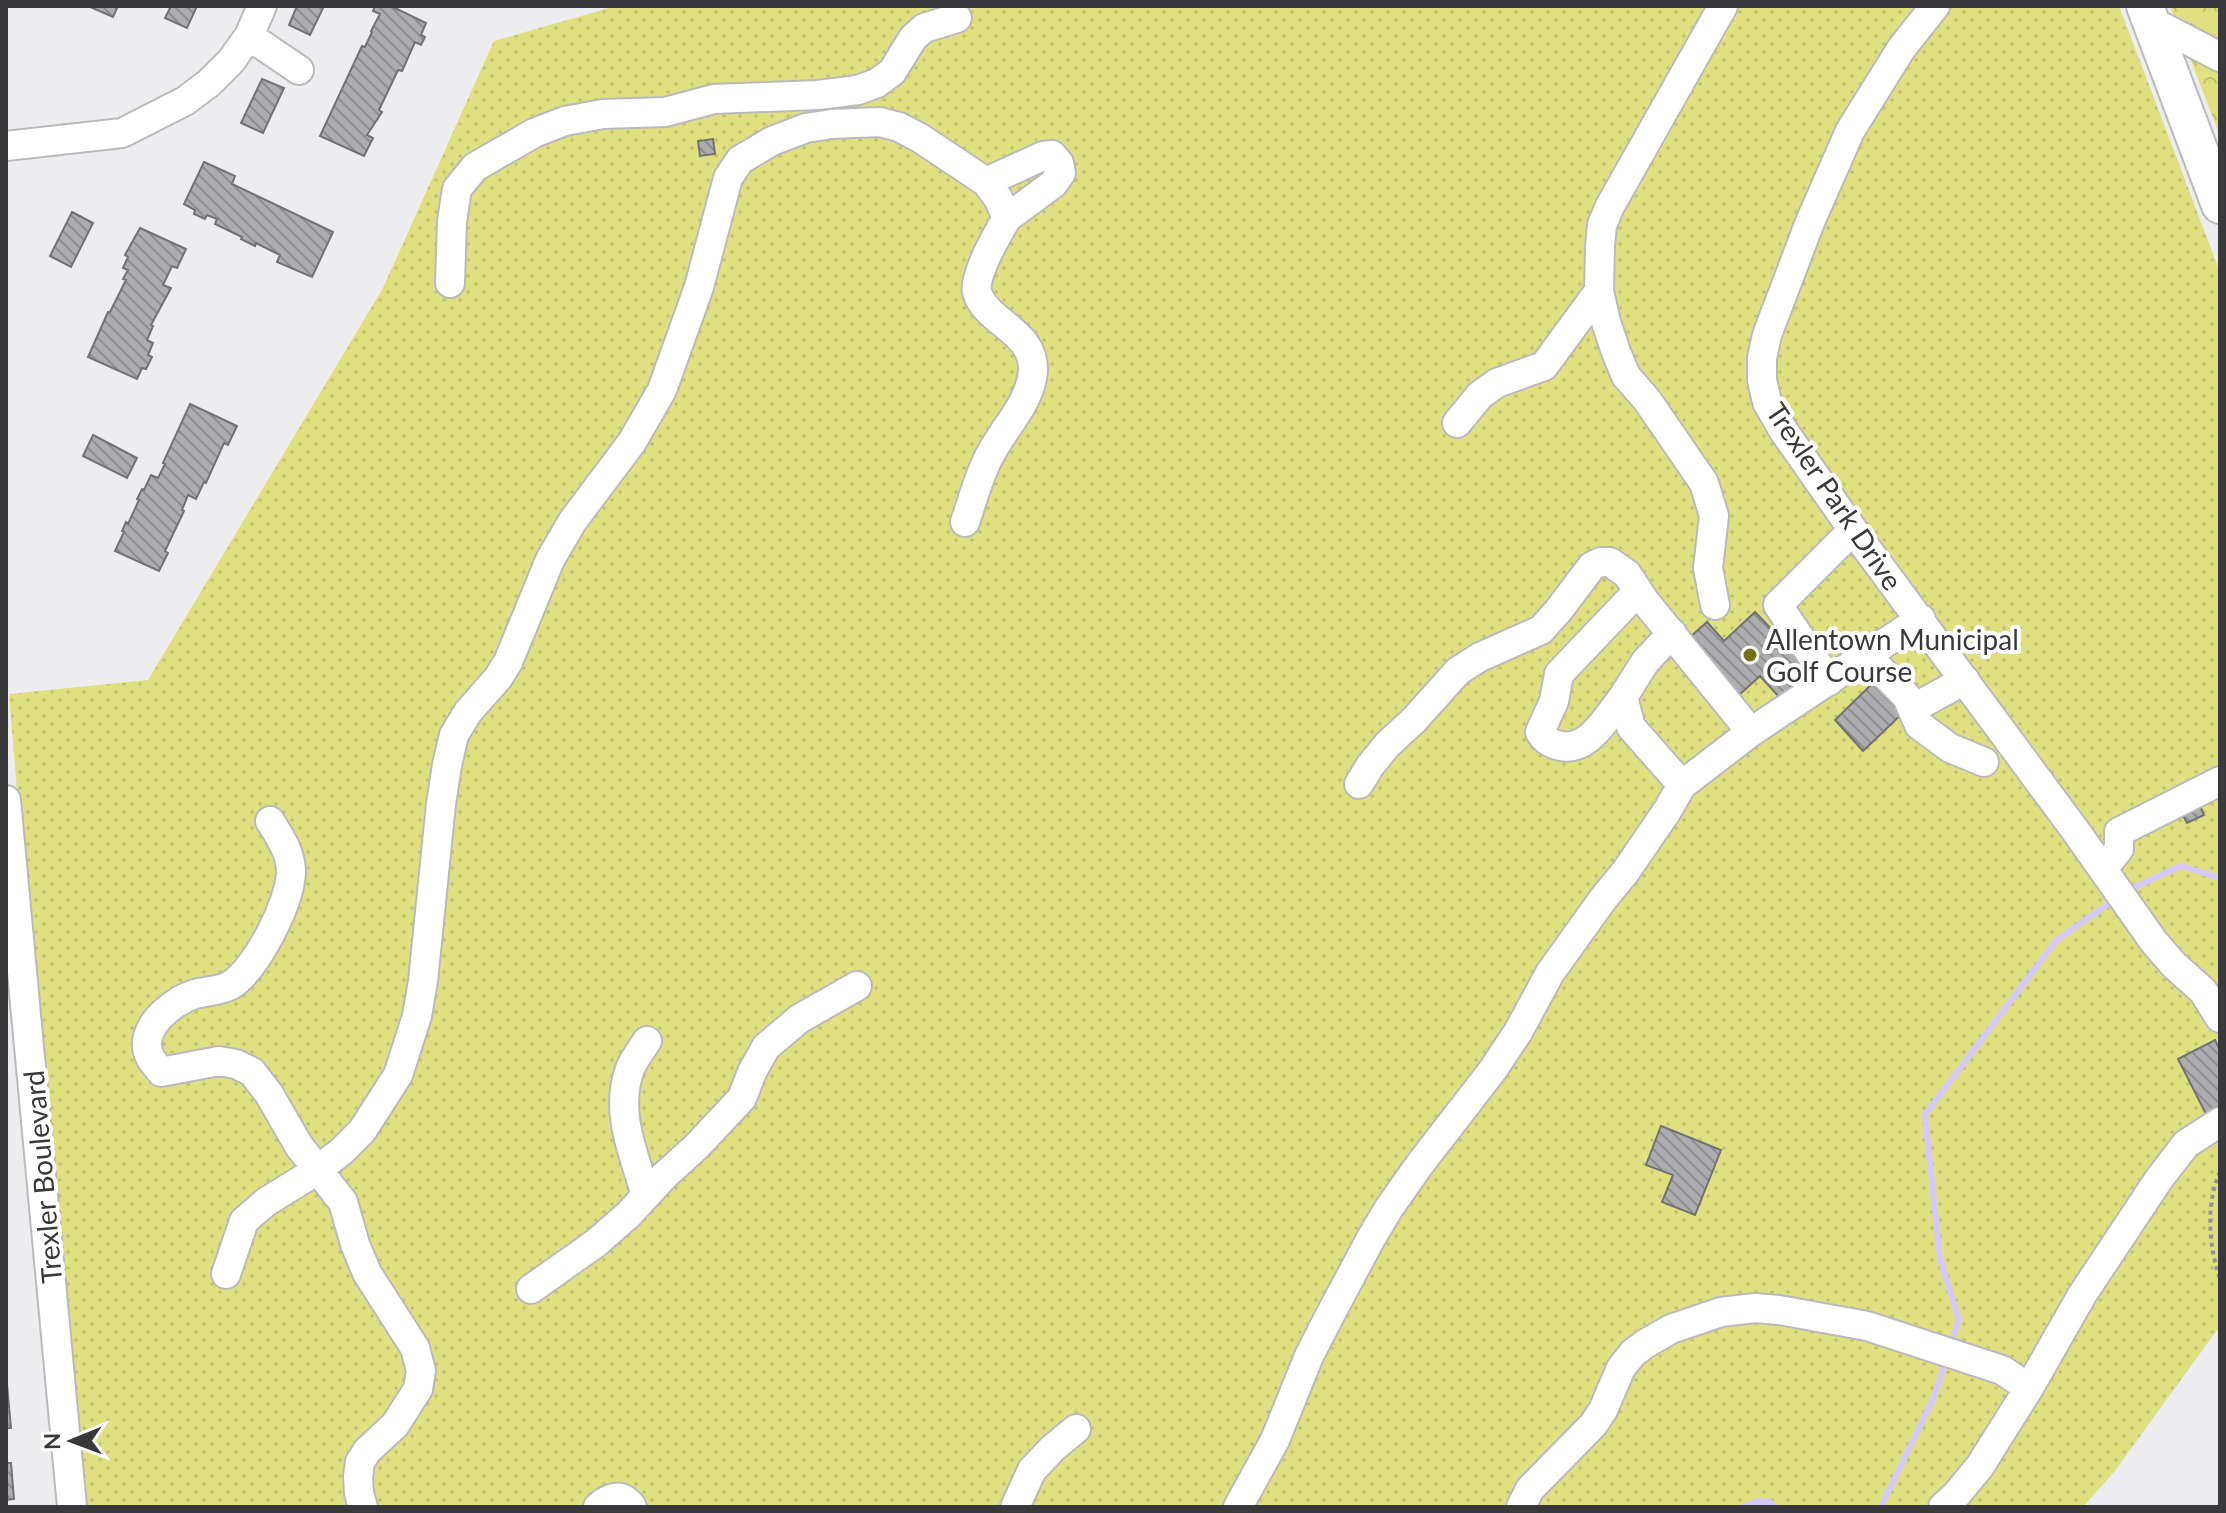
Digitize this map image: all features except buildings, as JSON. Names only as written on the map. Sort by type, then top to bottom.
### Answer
[{"type":"main road","points":[[2148,13],[2220,205]]},
{"type":"street","points":[[6,146],[122,133],[185,101],[231,61],[249,36],[262,6]]},
{"type":"street","points":[[1715,605],[1708,568],[1714,516],[1704,483],[1647,400],[1626,376],[1606,322],[1599,291],[1602,225],[1610,206],[1723,6]]},
{"type":"street","name":"Trexler Park Drive","points":[[1935,6],[1901,49],[1850,131],[1810,222],[1767,335],[1762,358],[1762,380],[1767,402],[1853,530],[1921,619],[2154,942],[2203,991],[2220,1018]]},
{"type":"street","points":[[2148,13],[2220,57]]},
{"type":"street","points":[[450,283],[452,221],[457,189],[475,167],[534,133],[565,121],[603,114],[665,112],[714,99],[818,95],[858,90],[877,83],[892,72],[913,38],[924,28],[957,18]]},
{"type":"street","points":[[249,36],[299,70]]},
{"type":"street","points":[[226,1274],[244,1221],[266,1202],[342,1151],[362,1131],[398,1075],[409,1043],[423,981],[441,804],[454,735],[468,712],[508,662],[550,560],[572,522],[632,442],[662,390],[696,299],[728,178],[740,160],[772,141],[806,128],[880,122],[899,127],[920,138],[986,182],[1007,218]]},
{"type":"street","points":[[965,522],[991,453],[1031,383],[1033,366],[1027,347],[1017,334],[985,305],[977,291],[978,279],[1007,218],[1053,184],[1061,173],[1059,163],[1052,155],[1043,156],[986,182]]},
{"type":"street","points":[[1457,423],[1480,395],[1497,383],[1544,366],[1599,291]]},
{"type":"street","points":[[1829,681],[1778,605],[1853,530]]},
{"type":"street","points":[[1359,784],[1387,745],[1458,671],[1480,657],[1541,630],[1592,566],[1601,562],[1610,562],[1627,574],[1751,732]]},
{"type":"street","points":[[1638,591],[1559,674],[1554,701],[1540,732],[1544,739],[1566,748],[1580,745],[1595,732],[1623,697],[1645,662],[1672,633]]},
{"type":"street","points":[[1238,1507],[1275,1440],[1322,1330],[1389,1208],[1492,1071],[1518,1032],[1550,973],[1626,871],[1682,785],[1751,732],[1921,619]]},
{"type":"street","points":[[1867,656],[1907,697],[1919,725],[1950,748],[1984,762]]},
{"type":"street","points":[[1912,709],[1965,680]]},
{"type":"street","points":[[1623,697],[1631,727],[1682,785]]},
{"type":"street","points":[[2107,875],[2119,849],[2119,832],[2220,781]]},
{"type":"street","name":"Trexler Boulevard","points":[[6,800],[8,852],[72,1507]]},
{"type":"street","points":[[270,821],[288,854],[291,872],[282,904],[256,958],[244,974],[230,985],[177,1002],[154,1024],[147,1042],[149,1056],[161,1072],[219,1061],[236,1064],[252,1072],[316,1171],[343,1202],[367,1273],[415,1348],[421,1371],[418,1389],[395,1425],[367,1451],[360,1462],[359,1493],[363,1507]]},
{"type":"street","points":[[531,1289],[596,1243],[697,1146],[742,1098],[766,1047],[799,1019],[857,986]]},
{"type":"street","points":[[646,1195],[629,1138],[624,1100],[630,1069],[647,1041]]},
{"type":"street","points":[[1943,1507],[1980,1466],[2082,1295],[2159,1179],[2186,1144],[2220,1122]]},
{"type":"street","points":[[1521,1507],[1530,1489],[1593,1425],[1621,1368],[1633,1353],[1657,1336],[1687,1323],[1737,1309],[1779,1310],[1867,1326],[2002,1370],[2029,1388]]},
{"type":"street","points":[[1015,1507],[1032,1470],[1076,1429]]},
{"type":"street","points":[[598,1507],[610,1498],[621,1497],[632,1507]]},
{"type":"path","points":[[2220,1172],[2209,1222],[2220,1279]]},
{"type":"green space","name":"Allentown Municipal Golf Course","points":[[616,6],[2119,6],[2220,272],[2220,1326],[2114,1472],[2083,1507],[80,1507],[66,1378],[9,694],[148,680],[383,288],[494,41]]},
{"type":"green space","points":[[2170,6],[2220,6],[2220,136]]},
{"type":"water","points":[[1757,1498],[1771,1499],[1780,1507],[1736,1507]]},
{"type":"waterway","points":[[2127,891],[2181,866],[2220,878]]},
{"type":"waterway","points":[[1950,1346],[1959,1320],[1940,1258],[1925,1115],[2056,941],[2114,900]]},
{"type":"waterway","points":[[1881,1507],[1934,1397],[1946,1360]]},
{"type":"place","name":"Allentown Municipal Golf Course","points":[[1750,655]]}]
